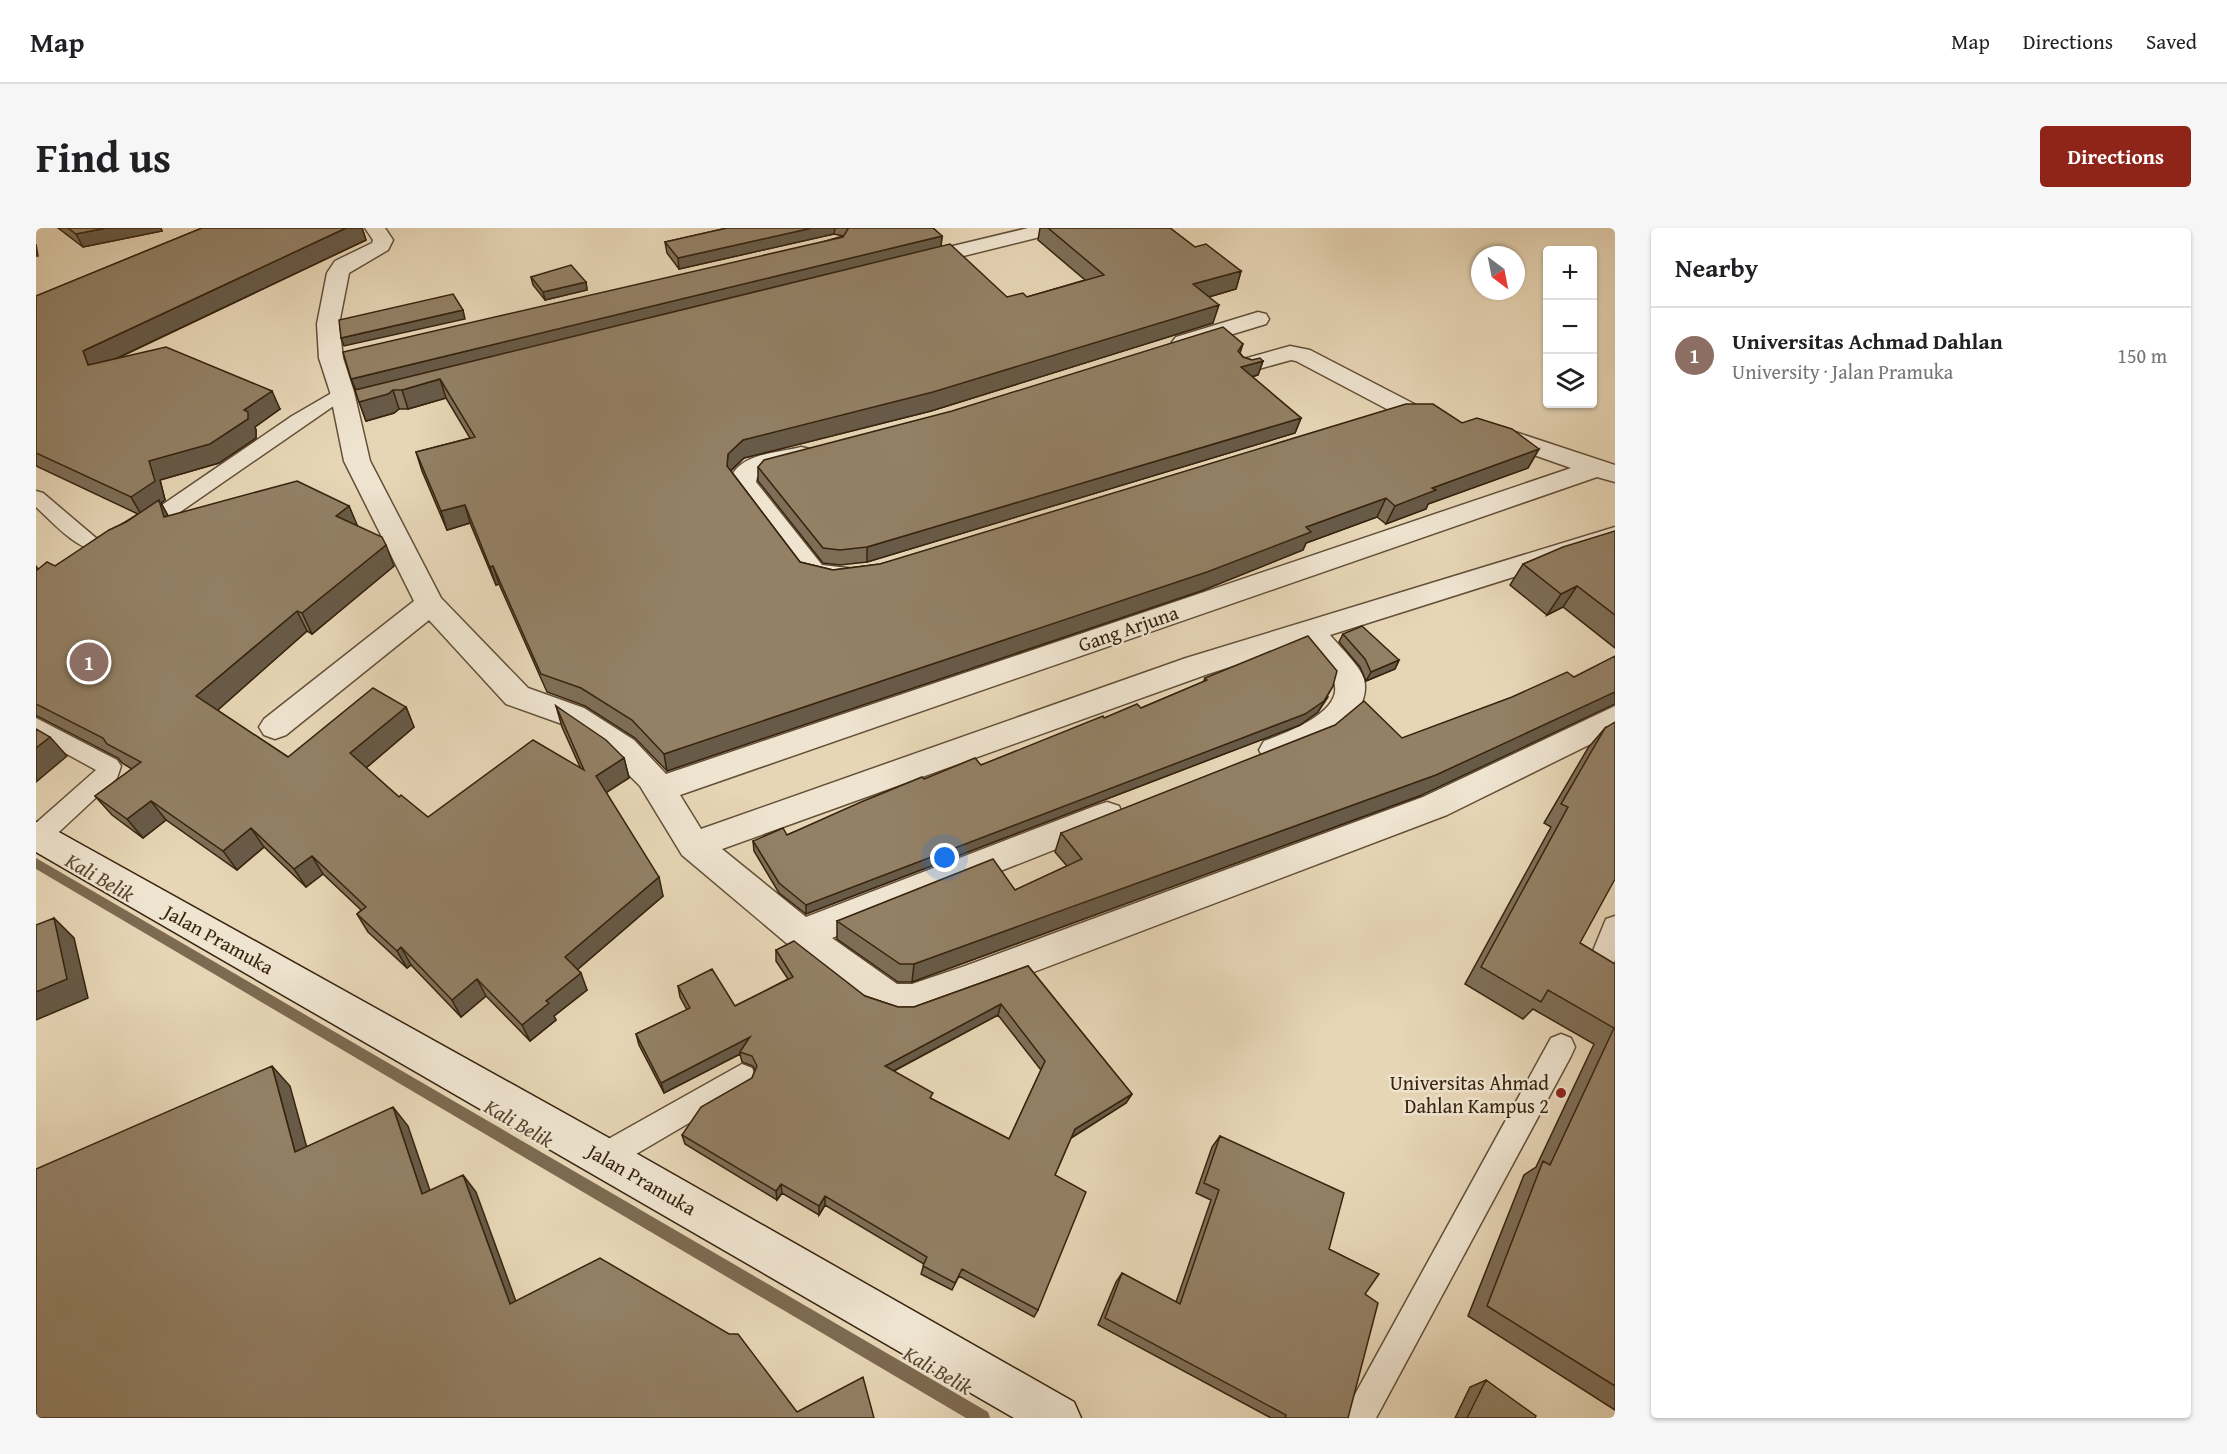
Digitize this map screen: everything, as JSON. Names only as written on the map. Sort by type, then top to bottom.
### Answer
[{"type":"street","points":[[375,228],[383,240],[381,246],[343,266],[338,273],[328,324],[342,355],[351,397],[357,461],[430,604],[517,696],[573,716],[622,749],[651,777],[694,845],[801,934],[879,993],[897,1000],[912,1000],[1435,806],[1615,718]]},
{"type":"street","points":[[898,267],[1053,228]]},
{"type":"street","points":[[1156,351],[1258,319]]},
{"type":"street","points":[[1248,365],[1278,355],[1290,353],[1302,355],[1411,412]]},
{"type":"street","points":[[1372,420],[1395,413],[1411,412],[1436,416]]},
{"type":"street","points":[[1467,425],[1606,471]]},
{"type":"street","points":[[823,450],[751,468],[742,477],[742,483],[812,572],[825,577],[839,578],[868,573]]},
{"type":"street","name":"Gang Arjuna","points":[[659,789],[1606,471]]},
{"type":"street","points":[[694,845],[1197,666],[1615,536]]},
{"type":"street","points":[[275,727],[430,604]]},
{"type":"street","points":[[1251,760],[1312,735],[1337,717],[1348,700],[1351,689],[1349,679],[1311,631]]},
{"type":"street","points":[[801,934],[1139,803]]},
{"type":"street","name":"Jalan Pramuka","points":[[37,836],[604,1157],[1058,1418]]},
{"type":"lane","points":[[36,497],[91,544],[111,546],[131,536],[298,420],[351,397]]},
{"type":"lane","points":[[75,558],[91,544]]},
{"type":"lane","points":[[36,727],[96,757],[109,766],[109,772],[37,836]]},
{"type":"lane","points":[[1599,968],[1615,927]]},
{"type":"lane","points":[[1358,1418],[1561,1047]]},
{"type":"lane","points":[[604,1157],[742,1077]]},
{"type":"building","points":[[68,228],[106,228],[76,234]]},
{"type":"building","points":[[202,228],[346,228],[83,351],[88,365],[166,347],[272,391],[244,410],[248,412],[248,419],[210,444],[149,461],[155,481],[131,497],[36,453],[36,296]]},
{"type":"building","points":[[727,228],[812,228],[678,258],[665,242]]},
{"type":"building","points":[[846,228],[933,228],[942,236],[351,379],[343,352],[843,237],[848,229]]},
{"type":"building","points":[[1048,228],[1170,228],[1195,247],[1206,244],[1241,271],[1193,284],[1219,305],[933,392],[743,440],[728,454],[727,466],[800,562],[833,570],[880,564],[1406,404],[1433,404],[1462,423],[1477,418],[1512,429],[1539,449],[1432,488],[1436,490],[1395,506],[1386,498],[1306,527],[1311,532],[1207,572],[664,754],[632,720],[581,688],[541,674],[493,566],[490,567],[465,505],[441,511],[416,452],[475,437],[440,379],[402,390],[393,390],[388,394],[359,402],[355,390],[950,244],[1007,297],[1023,293],[1027,297],[1104,275]]},
{"type":"building","points":[[571,265],[586,282],[543,292],[531,277]]},
{"type":"building","points":[[453,294],[463,310],[341,338],[339,320]]},
{"type":"building","points":[[1223,327],[1243,344],[1238,351],[1243,357],[1252,360],[1260,358],[1263,361],[1241,367],[1301,418],[867,547],[840,550],[823,548],[758,467],[764,460],[952,411]]},
{"type":"building","points":[[297,481],[349,506],[336,516],[382,537],[386,545],[302,613],[297,611],[196,696],[288,757],[373,688],[406,707],[350,753],[399,797],[401,795],[428,817],[533,740],[584,770],[556,706],[606,740],[624,758],[596,776],[659,877],[565,957],[581,973],[546,1001],[549,1003],[522,1025],[477,979],[452,1000],[401,947],[397,951],[357,914],[366,907],[312,856],[294,869],[251,828],[223,851],[151,801],[127,819],[95,796],[141,762],[107,744],[103,738],[36,704],[36,571],[47,562],[55,566],[159,500],[164,517]]},
{"type":"building","points":[[1615,531],[1615,615],[1577,586],[1561,594],[1523,564],[1563,547]]},
{"type":"building","points":[[1362,626],[1399,660],[1371,672],[1365,659],[1343,634]]},
{"type":"building","points":[[1308,636],[1337,671],[1333,686],[1324,701],[1305,714],[806,905],[779,883],[753,841],[783,828],[787,835],[922,777],[924,779],[975,758],[981,765],[1103,716],[1104,718],[1137,704],[1141,708],[1207,680],[1205,678]]},
{"type":"building","points":[[1615,656],[1615,692],[1436,775],[914,964],[900,964],[837,921],[993,859],[1015,890],[1082,859],[1061,833],[1335,725],[1364,701],[1402,738],[1512,697],[1567,672],[1574,677]]},
{"type":"building","points":[[1615,722],[1615,879],[1580,943],[1615,964],[1615,1386],[1487,1306],[1543,1161],[1550,1165],[1614,1028],[1548,990],[1541,1002],[1481,967],[1568,807],[1561,804],[1605,728]]},
{"type":"building","points":[[36,729],[50,737],[36,748]]},
{"type":"building","points":[[54,918],[67,979],[36,992],[36,925]]},
{"type":"building","points":[[794,941],[865,996],[898,1007],[914,1007],[1028,966],[1132,1094],[1075,1129],[1055,1175],[1086,1192],[1038,1310],[962,1269],[955,1283],[923,1266],[927,1257],[825,1196],[819,1206],[781,1184],[776,1191],[682,1135],[701,1107],[752,1078],[757,1066],[752,1056],[740,1052],[750,1037],[661,1083],[636,1034],[690,1008],[678,986],[712,969],[735,1006],[793,977],[776,950]],"holes":[[[1001,1004],[1045,1061],[1009,1139],[930,1098],[933,1093],[885,1066]]]},
{"type":"building","points":[[272,1066],[295,1152],[393,1107],[422,1194],[463,1175],[510,1304],[600,1258],[729,1334],[738,1334],[797,1412],[863,1377],[874,1418],[36,1418],[36,1169]]},
{"type":"building","points":[[1220,1136],[1344,1193],[1329,1249],[1379,1274],[1365,1294],[1378,1303],[1348,1418],[1285,1418],[1286,1415],[1105,1318],[1122,1273],[1180,1304],[1219,1190],[1204,1183]]},
{"type":"building","points":[[1486,1380],[1536,1416],[1535,1418],[1467,1418]]},
{"type":"waterway","name":"Kali Belik","points":[[36,863],[982,1418]]},
{"type":"place","name":"Universitas Achmad Dahlan","points":[[89,662]]},
{"type":"place","name":"Universitas Ahmad Dahlan Kampus 2","points":[[1561,1093]]}]
